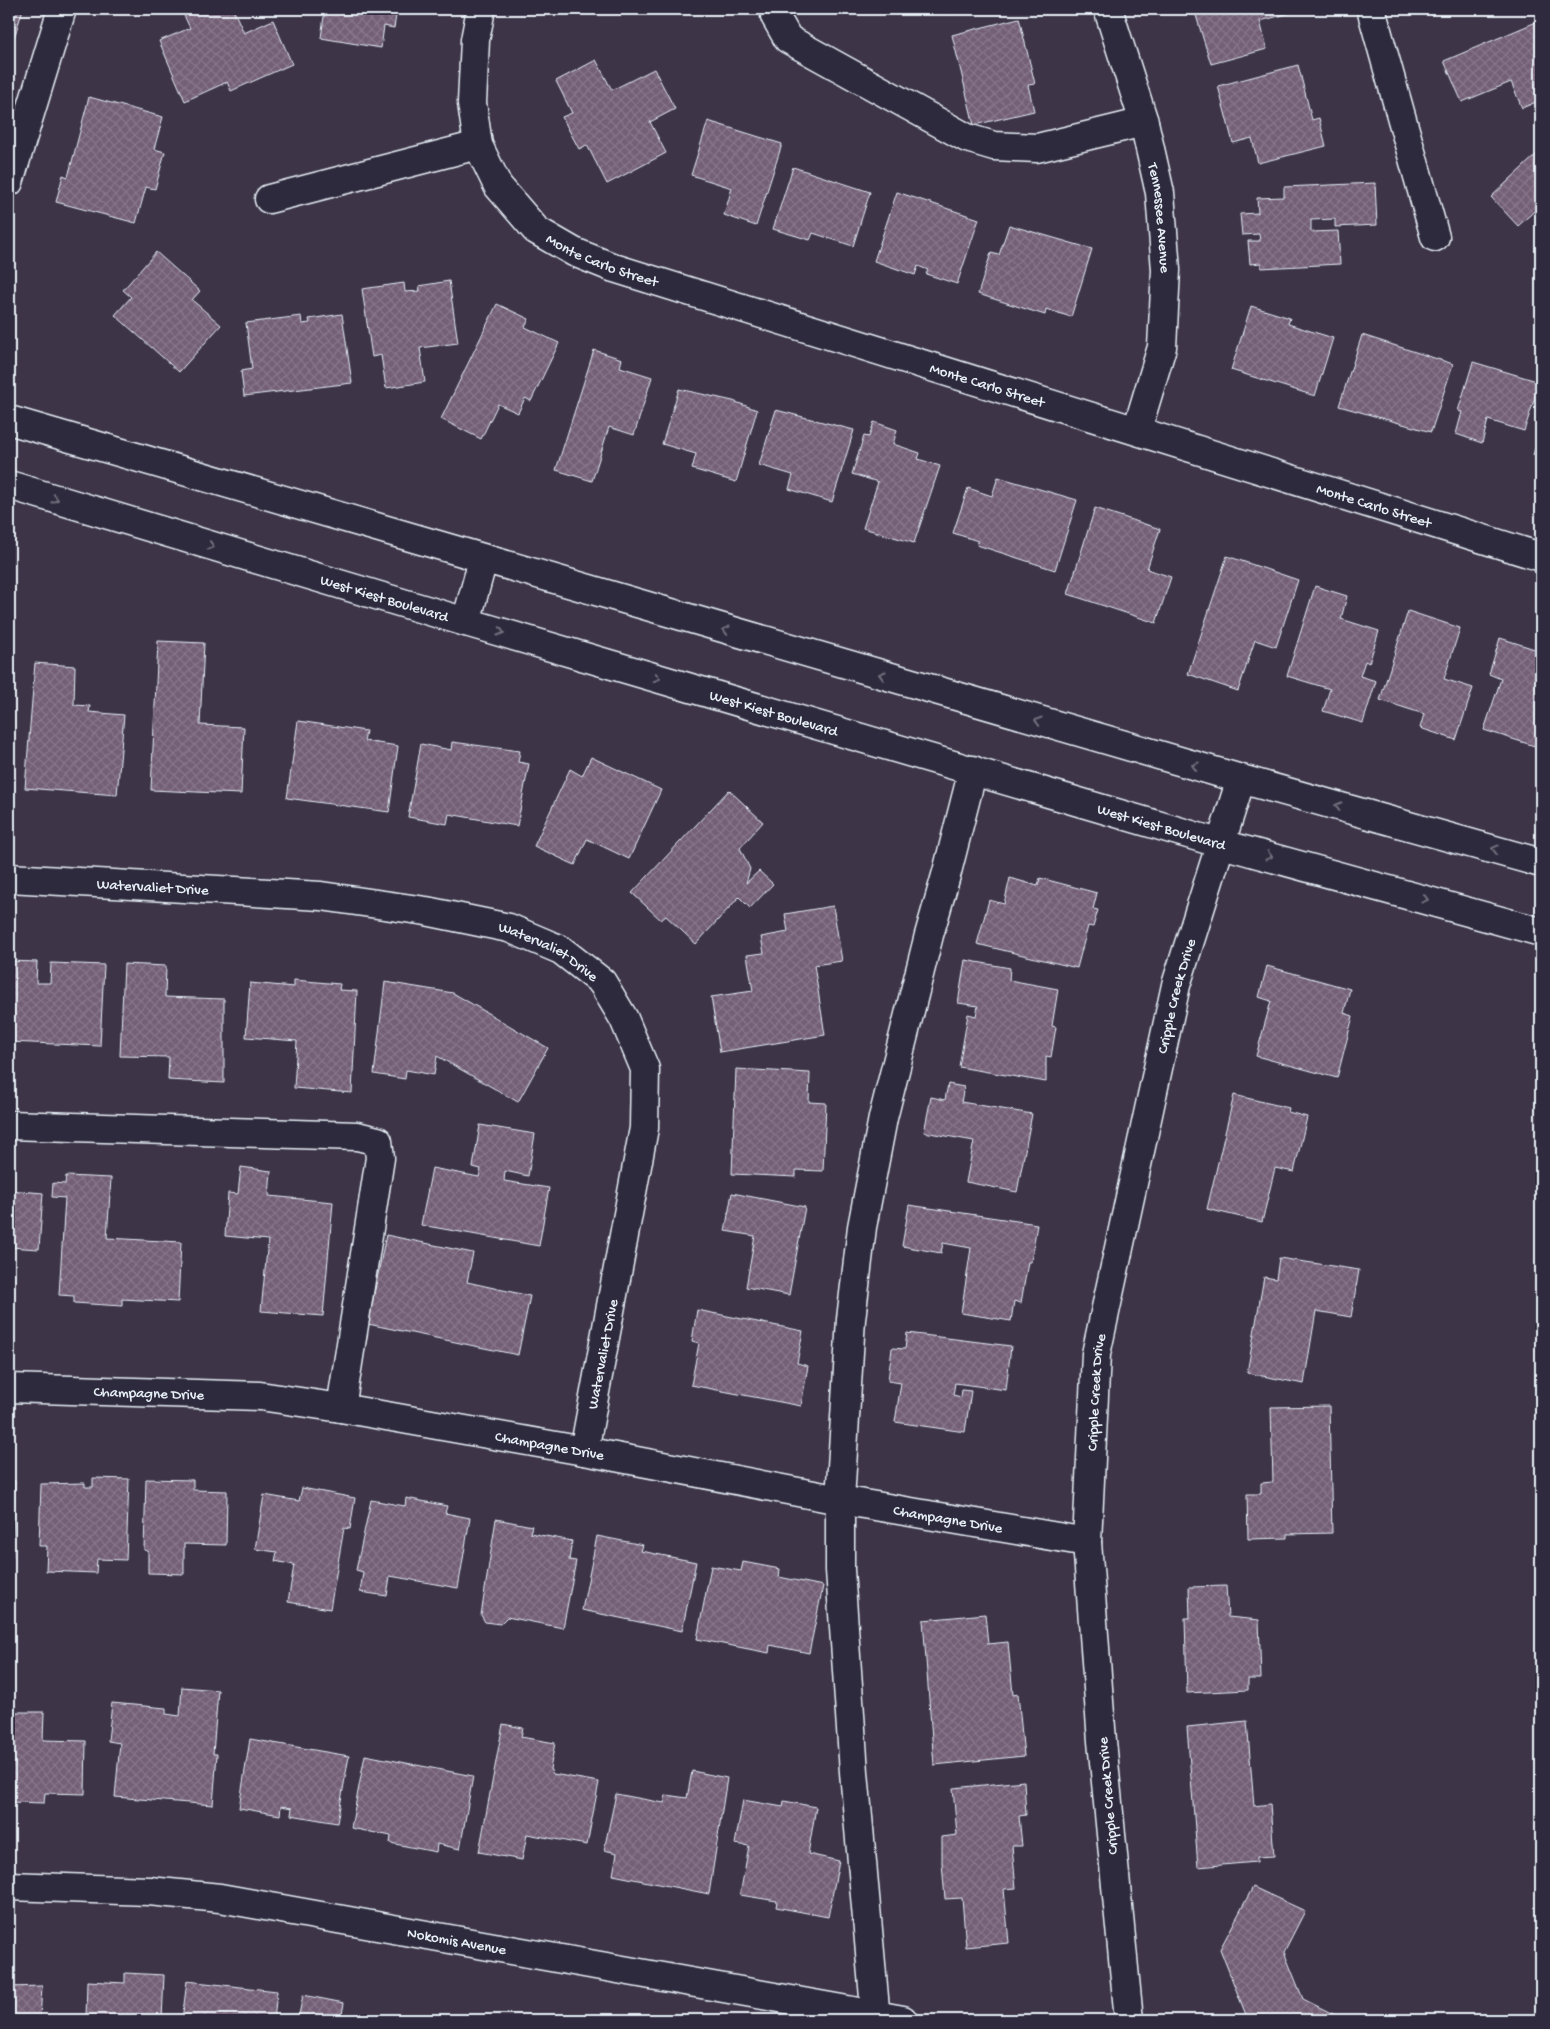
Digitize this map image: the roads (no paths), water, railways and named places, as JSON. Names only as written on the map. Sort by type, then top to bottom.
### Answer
[{"type":"street","points":[[9,182],[62,9]]},
{"type":"street","name":"Monte Carlo Street","points":[[481,9],[475,40],[472,102],[478,145],[498,186],[536,230],[574,252],[614,268],[1541,557]]},
{"type":"street","points":[[774,9],[775,16],[788,40],[968,138],[994,146],[1037,148],[1144,122]]},
{"type":"street","name":"Tennessee Avenue","points":[[1108,9],[1144,122],[1160,193],[1166,270],[1162,347],[1137,430]]},
{"type":"street","points":[[1371,9],[1435,237]]},
{"type":"street","points":[[269,199],[478,145]]},
{"type":"street","points":[[9,420],[1241,780],[1541,863]]},
{"type":"street","name":"West Kiest Boulevard","points":[[9,485],[466,622],[1222,844],[1541,932]]},
{"type":"street","points":[[466,622],[483,560]]},
{"type":"street","points":[[876,2018],[854,1772],[840,1579],[840,1500],[850,1319],[862,1227],[883,1118],[973,770]]},
{"type":"street","name":"Cripple Creek Drive","points":[[1129,2020],[1102,1740],[1087,1542],[1096,1354],[1176,985],[1241,780]]},
{"type":"street","name":"Watervaliet Drive","points":[[9,878],[321,896],[426,911],[509,928],[561,950],[602,982],[624,1019],[645,1069],[644,1128],[584,1451]]},
{"type":"street","points":[[9,1125],[357,1136],[378,1141],[380,1158],[340,1408]]},
{"type":"street","name":"Champagne Drive","points":[[9,1388],[260,1396],[340,1408],[584,1451],[840,1500],[1087,1542]]},
{"type":"street","name":"Nokomis Avenue","points":[[9,1886],[150,1891],[220,1898],[876,2018],[903,2020]]}]
